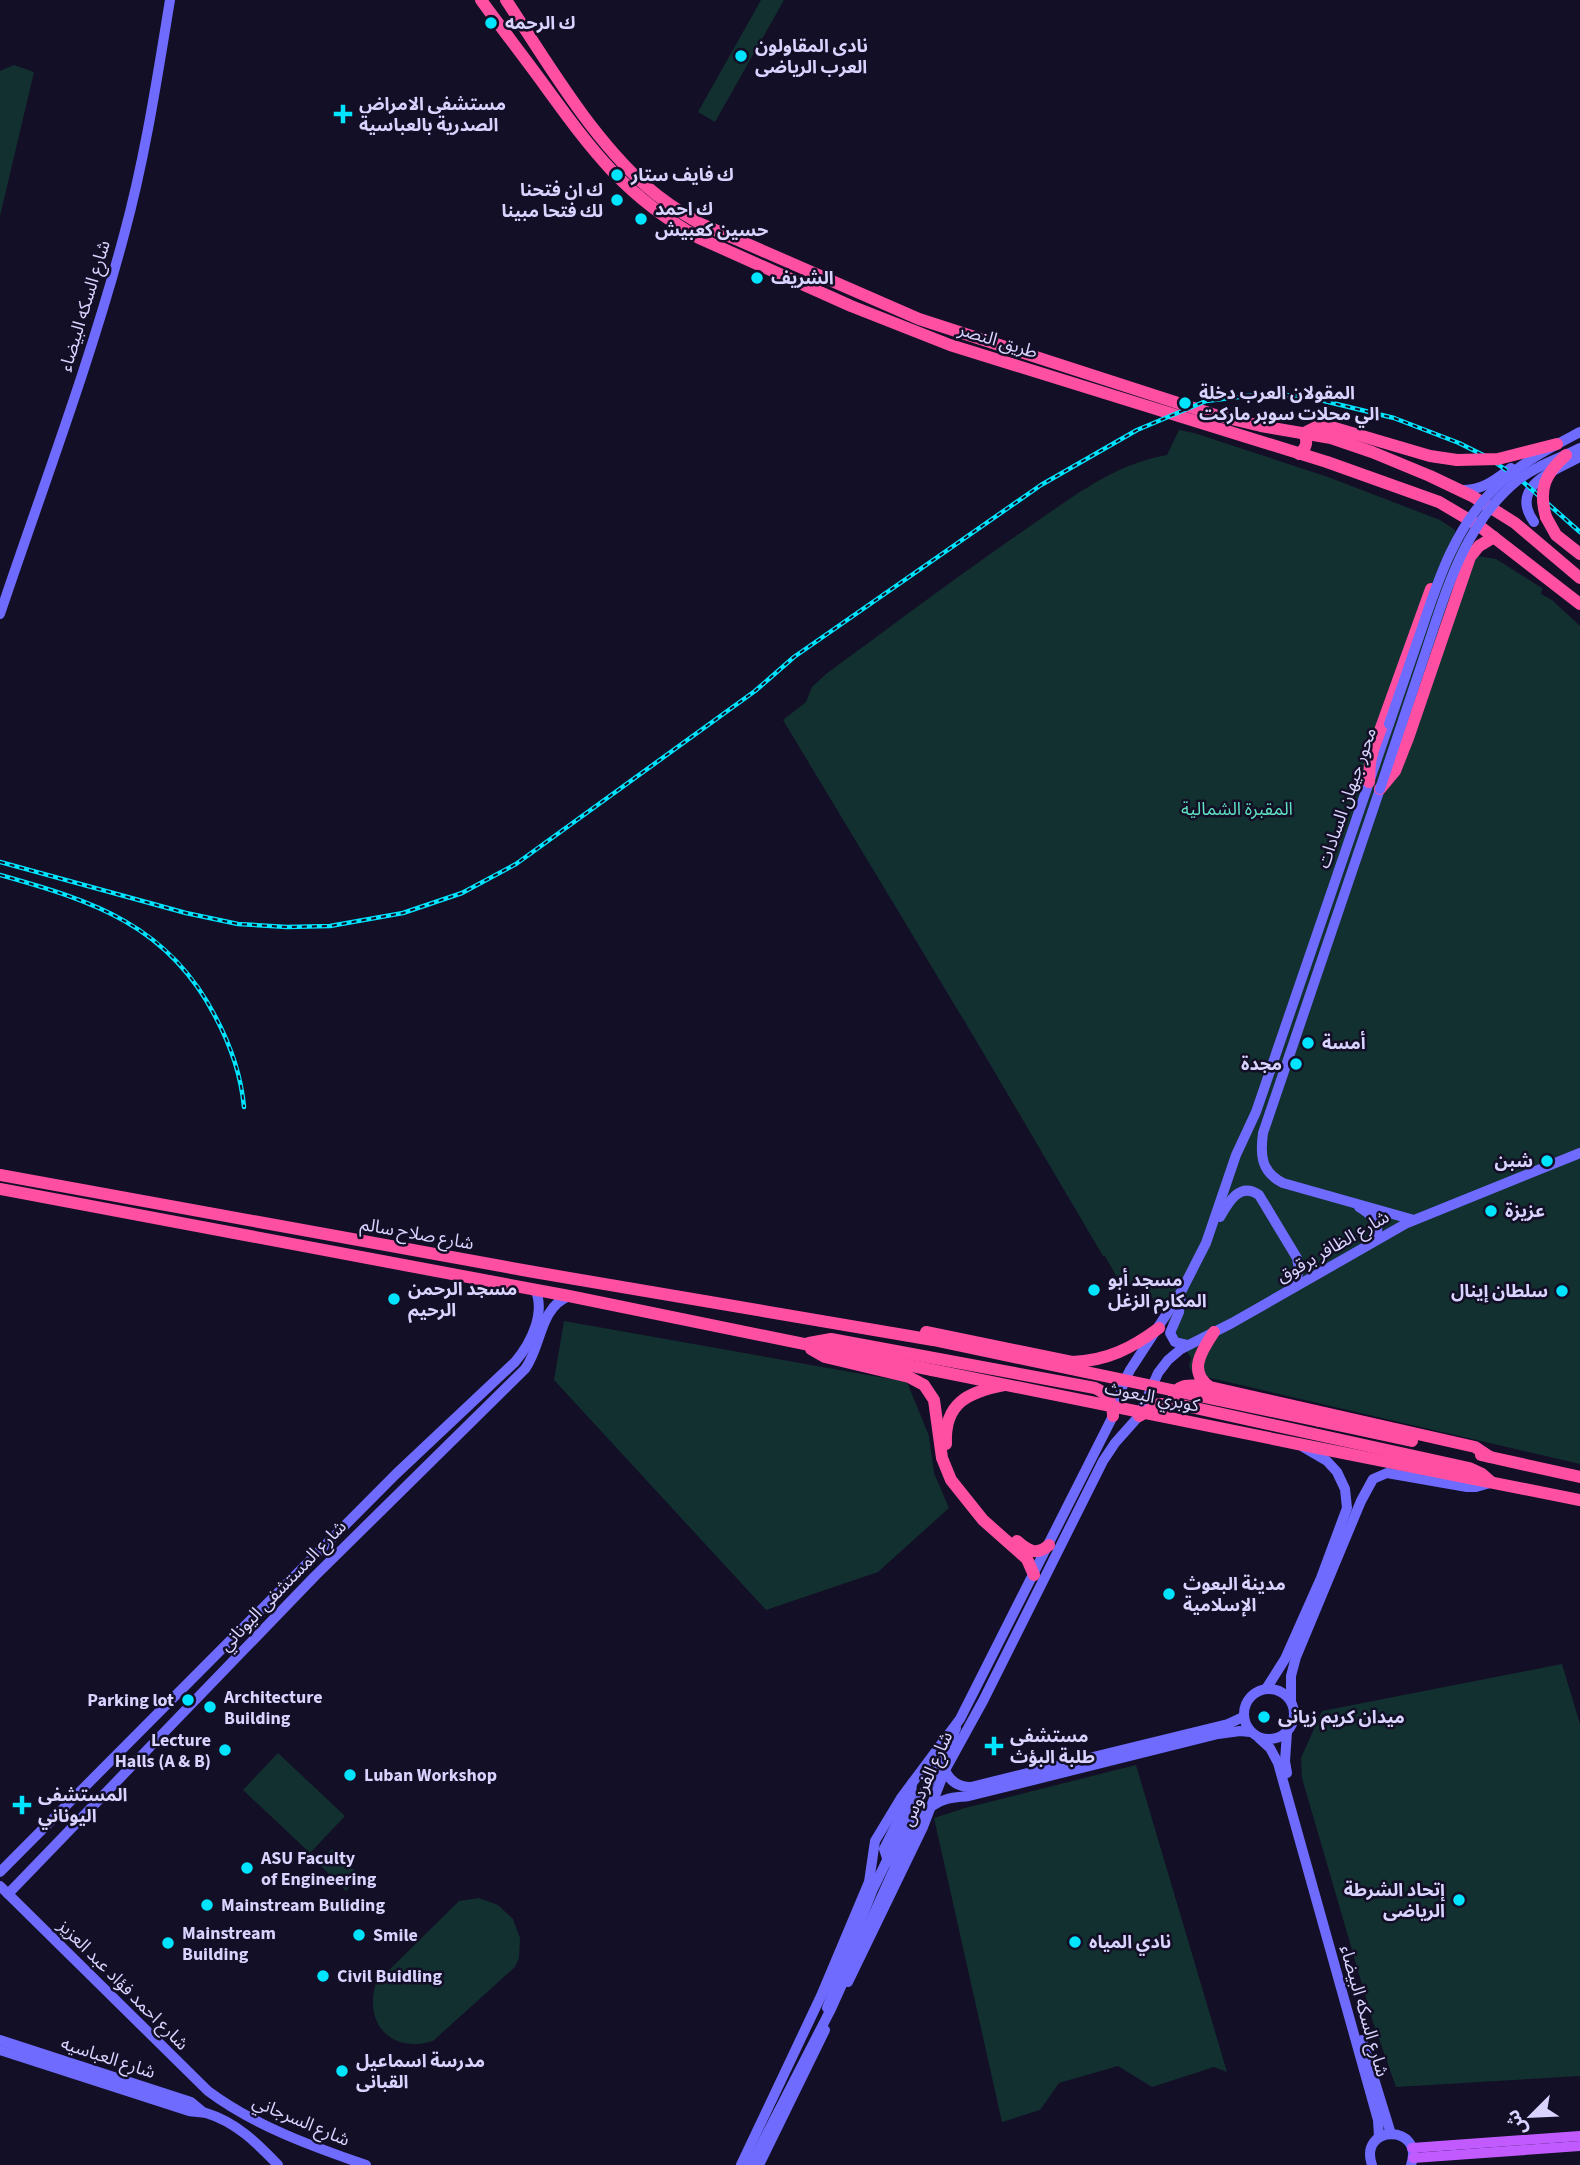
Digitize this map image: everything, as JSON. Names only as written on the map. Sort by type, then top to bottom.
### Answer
[{"type":"highway","name":"طريق النصر","points":[[481,0],[602,162],[641,200],[687,231],[751,262],[912,331],[1327,462],[1439,502],[1494,537],[1580,604]]},
{"type":"highway","name":"طريق النصر","points":[[506,0],[610,148],[646,186],[681,213],[699,223],[919,319],[1215,415],[1331,438],[1392,460],[1459,490],[1515,523],[1580,578]]},
{"type":"highway","points":[[1299,454],[1306,447],[1304,433],[1318,426],[1333,426],[1430,456],[1457,460],[1498,459],[1557,444]]},
{"type":"highway","points":[[1327,462],[1325,452],[1331,438]]},
{"type":"highway","points":[[1566,455],[1547,475],[1543,489],[1544,510],[1556,535],[1580,554]]},
{"type":"highway","points":[[1456,511],[1458,528],[1423,609],[1371,756],[1374,786],[1395,771],[1473,553],[1483,542],[1494,537]]},
{"type":"highway","points":[[1453,540],[1464,539],[1471,546],[1473,553]]},
{"type":"highway","name":"شارع صلاح سالم","points":[[0,1175],[829,1323]]},
{"type":"highway","name":"شارع صلاح سالم","points":[[0,1189],[535,1289],[806,1344]]},
{"type":"highway","points":[[829,1323],[869,1321],[1072,1362],[1098,1359],[1124,1351],[1159,1328]]},
{"type":"highway","name":"كوبري البعوث","points":[[829,1323],[933,1340],[1490,1457]]},
{"type":"highway","points":[[1214,1332],[1197,1365],[1198,1374],[1206,1385],[1214,1389],[1475,1447],[1490,1457],[1580,1477]]},
{"type":"highway","points":[[806,1344],[831,1339],[1095,1388],[1109,1399],[1113,1416]]},
{"type":"highway","points":[[806,1344],[825,1357],[909,1377],[924,1385],[934,1400],[942,1458],[951,1479],[983,1520],[1027,1559],[1034,1575]]},
{"type":"highway","name":"كوبري البعوث","points":[[806,1344],[1491,1482]]},
{"type":"highway","points":[[1095,1388],[1101,1375],[1098,1359]]},
{"type":"highway","points":[[1004,1385],[981,1389],[968,1395],[953,1411],[946,1429],[948,1453],[956,1474],[974,1500],[997,1524],[1030,1551],[1041,1551],[1049,1545]]},
{"type":"highway","points":[[1177,1404],[1174,1393],[1180,1387],[1206,1385]]},
{"type":"highway","points":[[1139,1416],[1159,1404],[1177,1404],[1469,1468],[1491,1482],[1580,1500]]},
{"type":"main road","name":"شارع السكه البيضاء","points":[[0,614],[99,321],[124,235],[144,149],[170,0]]},
{"type":"main road","points":[[1459,490],[1488,485],[1532,454],[1580,426]]},
{"type":"main road","name":"محور جيهان السادات","points":[[1350,1201],[1288,1184],[1273,1177],[1261,1158],[1263,1133],[1436,585],[1455,542],[1469,518],[1496,487],[1520,467],[1580,432]]},
{"type":"main road","name":"محور جيهان السادات","points":[[1213,1224],[1236,1155],[1256,1112],[1445,593],[1470,536],[1490,508],[1518,480],[1539,466],[1580,448]]},
{"type":"main road","points":[[1534,522],[1527,507],[1532,486],[1545,475],[1580,457]]},
{"type":"main road","name":"شارع الظافر برقوق","points":[[1139,1416],[1158,1373],[1175,1354],[1188,1345],[1376,1239],[1415,1220],[1580,1153]]},
{"type":"main road","points":[[1188,1345],[1175,1342],[1170,1333],[1180,1308],[1181,1292],[1213,1224],[1234,1196],[1245,1190],[1262,1198],[1297,1258],[1298,1270],[1293,1287]]},
{"type":"main road","points":[[1350,1201],[1415,1220]]},
{"type":"main road","points":[[1350,1201],[1374,1218],[1378,1231],[1376,1239]]},
{"type":"main road","name":"شارع المستشفى اليوناني","points":[[0,1872],[396,1474],[515,1362],[527,1345],[539,1314],[535,1289]]},
{"type":"main road","name":"شارع الفردوس","points":[[746,2164],[869,1882],[875,1841],[912,1782],[956,1724],[1113,1416],[1124,1382],[1181,1292]]},
{"type":"main road","name":"شارع المستشفى اليوناني","points":[[8,1894],[373,1517],[525,1369],[549,1312],[557,1302],[569,1296]]},
{"type":"main road","name":"شارع الفردوس","points":[[899,1857],[921,1816],[929,1810],[945,1770],[983,1701],[1103,1461],[1139,1416]]},
{"type":"main road","points":[[1255,1735],[1243,1717],[1245,1706],[1251,1696],[1266,1689],[1281,1668],[1321,1578],[1345,1513],[1347,1497],[1337,1472],[1327,1461],[1298,1444]]},
{"type":"main road","points":[[929,1810],[934,1804],[948,1798],[973,1796],[1218,1734],[1240,1731],[1274,1739],[1287,1732],[1294,1717],[1291,1676],[1296,1657],[1373,1479],[1387,1473],[1467,1487],[1491,1482]]},
{"type":"main road","points":[[1266,1689],[1280,1691],[1291,1701]]},
{"type":"main road","points":[[945,1770],[954,1782],[971,1787],[1228,1724],[1243,1717]]},
{"type":"main road","points":[[760,2165],[948,1749],[956,1724]]},
{"type":"main road","name":"شارع السكه البيضاء","points":[[1287,1732],[1285,1761],[1291,1790],[1391,2134]]},
{"type":"main road","name":"شارع السكه البيضاء","points":[[1255,1735],[1270,1748],[1278,1763],[1378,2120],[1379,2137]]},
{"type":"main road","points":[[899,1857],[899,1864],[892,1862],[887,1858],[884,1849],[911,1795],[912,1782]]},
{"type":"main road","points":[[48,1821],[63,1836]]},
{"type":"main road","points":[[746,2164],[814,2036],[873,1889],[899,1857]]},
{"type":"main road","name":"شارع احمد فؤاد عبد العزيز","points":[[0,1886],[201,2085],[226,2104]]},
{"type":"main road","name":"شارع العباسيه","points":[[0,2040],[191,2102],[203,2112],[234,2126],[253,2139],[278,2165]]},
{"type":"main road","name":"شارع العباسيه","points":[[0,2050],[189,2111],[203,2112]]},
{"type":"main road","name":"شارع السرجاني","points":[[226,2104],[304,2143],[366,2165]]},
{"type":"main road","points":[[234,2126],[233,2120],[236,2116],[245,2115]]},
{"type":"main road","points":[[1372,2165],[1370,2152],[1375,2141],[1391,2134],[1406,2139],[1412,2157],[1444,2150],[1580,2136]]},
{"type":"main road","points":[[1494,2146],[1580,2146]]},
{"type":"green space","name":"نادى المقاولون العرب الرياضى","points":[[761,0],[784,0],[715,122],[698,112]]},
{"type":"green space","points":[[14,65],[34,72],[0,216],[0,71]]},
{"type":"green space","name":"المقبرة الشمالية","points":[[1179,430],[1328,477],[1440,520],[1455,530],[1455,536],[1478,556],[1496,559],[1542,588],[1541,594],[1552,600],[1580,626],[1580,1464],[1193,1374],[1189,1366],[1191,1358],[1140,1279],[1123,1288],[783,720],[806,702],[812,687],[826,674],[1059,506],[1110,474],[1167,455]]},
{"type":"green space","points":[[564,1321],[907,1382],[929,1436],[934,1473],[949,1508],[878,1572],[766,1610],[554,1380]]},
{"type":"green space","name":"إتحاد الشرطة الرياضى","points":[[1562,1664],[1580,1724],[1580,2076],[1396,2087],[1373,2022],[1302,1778],[1301,1758],[1322,1711]]},
{"type":"green space","points":[[278,1753],[345,1816],[310,1853],[243,1790]]},
{"type":"green space","name":"نادي المياه","points":[[1136,1765],[1227,2072],[1214,2067],[1152,2087],[1118,2066],[1059,2083],[1040,2110],[1002,2122],[934,1818]]},
{"type":"green space","points":[[332,1849],[360,1876],[346,1891],[318,1863]]},
{"type":"green space","points":[[479,1898],[498,1905],[513,1919],[520,1938],[519,1958],[515,1967],[433,2041],[418,2044],[394,2039],[384,2032],[374,2011],[376,1983],[459,1901]]},
{"type":"railway","points":[[0,862],[186,913],[238,924],[330,926],[403,913],[462,893],[516,864],[755,691],[794,657],[1041,485],[1137,430],[1206,401],[1286,395],[1312,398],[1394,418],[1487,457],[1521,480],[1580,532]]},
{"type":"railway","points":[[0,875],[97,907],[151,938],[175,959],[196,985],[221,1027],[238,1072],[244,1107]]},
{"type":"place","name":"ك الرحمه","points":[[491,23]]},
{"type":"place","name":"نادى المقاولون العرب الرياضى","points":[[741,56]]},
{"type":"place","name":"مستشفى الامراض الصدرية بالعباسية","points":[[343,114]]},
{"type":"place","name":"ك فايف ستار","points":[[617,175]]},
{"type":"place","name":"ك ان فتحنا لك فتحا مبينا","points":[[617,200]]},
{"type":"place","name":"ك احمد حسين كعبيش","points":[[641,219]]},
{"type":"place","name":"الشريف","points":[[757,278]]},
{"type":"place","name":"المقولان العرب دخلة الي محلات سوبر ماركت","points":[[1185,403]]},
{"type":"place","name":"أمسة","points":[[1308,1043]]},
{"type":"place","name":"مجدة","points":[[1296,1064]]},
{"type":"place","name":"شبن","points":[[1547,1161]]},
{"type":"place","name":"عزيزة","points":[[1491,1211]]},
{"type":"place","name":"مسجد أبو المكارم الزغل","points":[[1094,1290]]},
{"type":"place","name":"سلطان إينال","points":[[1562,1291]]},
{"type":"place","name":"مسجد الرحمن الرحيم","points":[[394,1299]]},
{"type":"place","name":"مدينة البعوث الإسلامية","points":[[1169,1594]]},
{"type":"place","name":"Parking lot","points":[[188,1700]]},
{"type":"place","name":"Architecture Building","points":[[210,1707]]},
{"type":"place","name":"ميدان كريم زيانى","points":[[1264,1717]]},
{"type":"place","name":"مستشفى طلبة البؤث","points":[[994,1746]]},
{"type":"place","name":"Lecture Halls (A & B)","points":[[225,1750]]},
{"type":"place","name":"Luban Workshop","points":[[350,1775]]},
{"type":"place","name":"المستشفى اليوناني","points":[[22,1805]]},
{"type":"place","name":"ASU Faculty of Engineering","points":[[247,1868]]},
{"type":"place","name":"إتحاد الشرطة الرياضى","points":[[1459,1900]]},
{"type":"place","name":"Mainstream Buliding","points":[[207,1905]]},
{"type":"place","name":"Smile","points":[[359,1935]]},
{"type":"place","name":"نادي المياه","points":[[1075,1942]]},
{"type":"place","name":"Mainstream Building","points":[[168,1943]]},
{"type":"place","name":"Civil Buidling","points":[[323,1976]]},
{"type":"place","name":"مدرسة اسماعيل القبانى","points":[[342,2071]]}]
